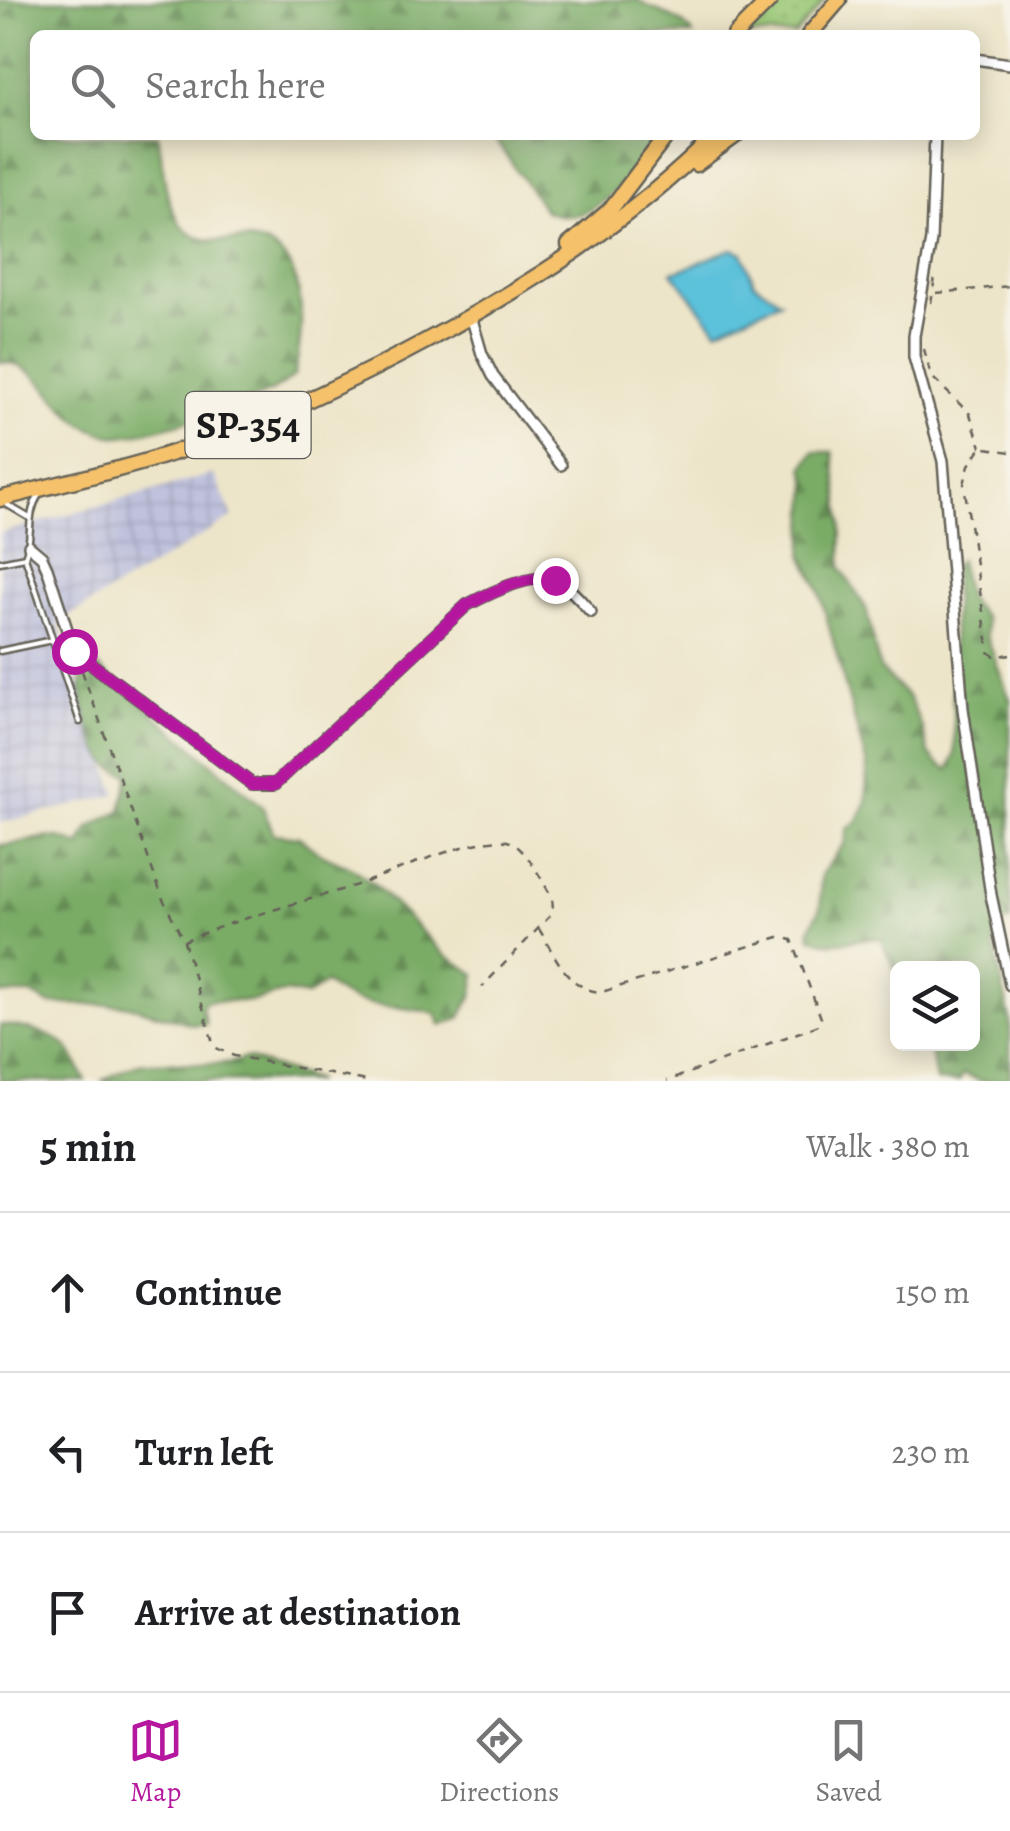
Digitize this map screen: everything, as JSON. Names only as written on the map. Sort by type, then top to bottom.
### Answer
[{"type":"main road","points":[[740,30],[770,0]]},
{"type":"main road","points":[[813,30],[839,0]]},
{"type":"main road","name":"SP-354","points":[[476,314],[587,232],[635,181],[664,140]]},
{"type":"main road","name":"SP-354","points":[[0,501],[148,460],[263,420],[356,379],[529,284],[607,230],[710,140]]},
{"type":"main road","points":[[607,230],[630,217],[730,140]]},
{"type":"street","points":[[980,61],[1010,64]]},
{"type":"street","points":[[935,140],[934,196],[914,357],[943,461],[963,709],[991,894],[1010,985]]},
{"type":"street","points":[[476,314],[482,354],[493,376],[561,465]]},
{"type":"street","points":[[27,552],[42,557],[74,651],[252,784],[264,786],[275,784],[467,605],[494,592],[544,578],[572,591],[590,612]]},
{"type":"lane","points":[[48,486],[37,497],[28,517],[27,552],[80,722]]},
{"type":"lane","points":[[0,501],[28,517]]},
{"type":"lane","points":[[0,562],[27,552]]},
{"type":"lane","points":[[0,651],[52,640]]},
{"type":"path","points":[[926,263],[935,274],[935,293],[928,308]]},
{"type":"path","points":[[935,293],[1010,286]]},
{"type":"path","points":[[923,345],[931,376],[970,414],[981,447]]},
{"type":"path","points":[[981,447],[1010,452]]},
{"type":"path","points":[[981,447],[969,465],[964,484],[969,536],[989,652],[996,657],[1010,654]]},
{"type":"path","points":[[74,651],[162,897],[184,941],[212,1043],[234,1056],[367,1081]]},
{"type":"path","points":[[184,941],[491,840],[513,842],[536,870],[553,900],[551,915],[482,986]]},
{"type":"path","points":[[538,928],[572,981],[590,992],[687,968],[779,937],[792,940],[821,1018],[819,1025],[667,1081]]},
{"type":"shaded area","points":[[214,474],[233,517],[58,623],[117,795],[0,823],[0,533]]},
{"type":"green space","points":[[0,0],[637,0],[689,30],[30,30],[30,140],[159,140],[173,212],[187,231],[201,238],[248,240],[269,246],[284,258],[294,274],[299,294],[300,337],[294,376],[268,393],[214,413],[125,436],[112,436],[78,421],[27,370],[0,362]]},
{"type":"green space","points":[[781,0],[825,0],[799,30],[748,30]]},
{"type":"green space","points":[[495,140],[654,140],[631,172],[596,206],[566,216],[545,211]]},
{"type":"green space","points":[[814,452],[833,452],[842,524],[841,568],[866,608],[880,669],[909,698],[928,752],[949,770],[955,754],[954,566],[959,560],[967,597],[985,619],[986,635],[1010,700],[1010,921],[997,926],[994,944],[1010,1021],[1010,1081],[980,1081],[964,1074],[959,1081],[936,1081],[931,1051],[980,1051],[980,961],[891,961],[881,939],[828,942],[811,937],[810,929],[820,908],[821,875],[866,803],[867,766],[819,590],[803,555],[808,483],[804,467]]},
{"type":"green space","points":[[88,658],[262,806],[274,834],[299,837],[317,852],[352,868],[374,884],[445,955],[476,974],[472,996],[460,1019],[441,1025],[436,1014],[364,1003],[325,983],[307,996],[287,992],[252,1001],[206,1001],[202,1008],[206,1024],[125,1005],[49,1004],[31,994],[0,994],[0,845],[59,838],[80,846],[89,828],[121,810],[129,775],[108,764],[90,728],[82,681]]},
{"type":"green space","points":[[0,1025],[48,1035],[65,1045],[86,1081],[0,1081]]},
{"type":"green space","points":[[246,1058],[317,1081],[101,1081],[139,1064],[220,1064]]},
{"type":"water","points":[[733,249],[743,253],[754,283],[781,301],[717,330],[672,272]]},
{"type":"route","points":[[74,651],[252,784],[264,786],[275,784],[467,605],[534,580],[555,580]]}]
